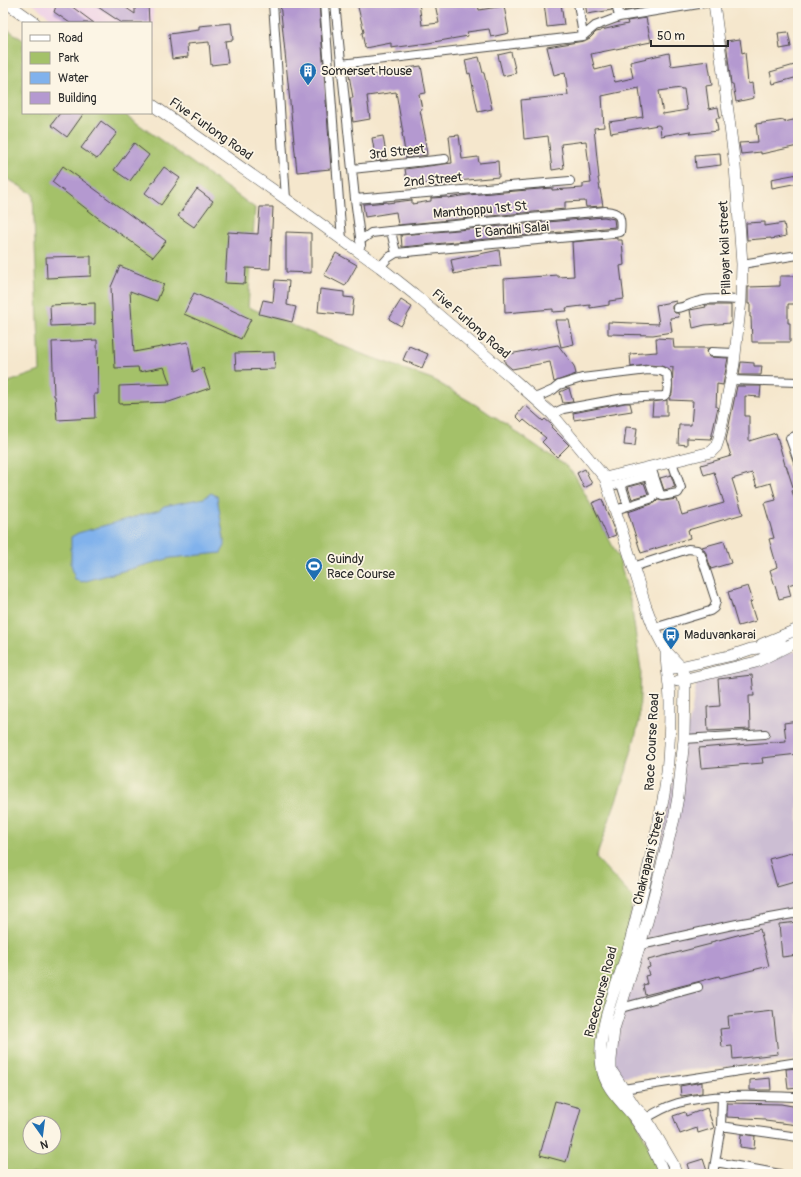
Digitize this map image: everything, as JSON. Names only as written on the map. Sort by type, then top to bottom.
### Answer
[{"type":"main road","points":[[7,3],[34,22]]},
{"type":"main road","name":"Pillayar koil street","points":[[607,483],[672,462],[711,452],[716,447],[719,438],[734,353],[741,300],[742,264],[735,166],[714,3]]},
{"type":"main road","name":"Five Furlong Road","points":[[152,105],[380,267],[414,294],[552,414],[607,483],[654,628],[666,651],[682,668]]},
{"type":"main road","points":[[666,670],[682,668],[733,655],[798,629]]},
{"type":"main road","points":[[751,649],[795,643]]},
{"type":"main road","points":[[668,682],[685,680],[756,662],[795,643]]},
{"type":"main road","name":"Five Furlong Road","points":[[666,651],[666,670],[668,682]]},
{"type":"main road","name":"Chakrapani Street","points":[[640,946],[674,819],[678,797],[684,739],[685,680],[682,668]]},
{"type":"main road","name":"Race Course Road","points":[[663,804],[669,746],[670,702],[668,682]]},
{"type":"main road","name":"Racecourse Road","points":[[663,804],[628,946],[605,1024],[600,1055],[602,1071],[608,1086],[641,1121],[673,1164],[676,1174]]},
{"type":"main road","name":"Racecourse Road","points":[[640,946],[614,1029],[610,1060],[611,1070],[635,1107],[664,1174]]},
{"type":"street","points":[[273,3],[286,199]]},
{"type":"street","points":[[324,3],[342,240]]},
{"type":"street","points":[[335,3],[362,255]]},
{"type":"street","points":[[578,3],[583,36]]},
{"type":"street","points":[[616,3],[619,17]]},
{"type":"street","points":[[341,64],[583,36],[595,26],[619,17],[705,3]]},
{"type":"street","name":"3rd Street","points":[[352,169],[445,159]]},
{"type":"street","name":"2nd Street","points":[[355,199],[570,181]]},
{"type":"street","name":"Manthoppu 1st St","points":[[360,241],[371,233],[605,211]]},
{"type":"street","name":"E Gandhi Salai","points":[[396,253],[620,232],[620,219],[618,213],[613,211],[605,211]]},
{"type":"street","points":[[380,267],[388,258],[396,253],[391,231]]},
{"type":"street","points":[[742,264],[798,255]]},
{"type":"street","points":[[677,308],[685,307],[696,302],[710,300],[741,300]]},
{"type":"street","points":[[712,352],[734,353]]},
{"type":"street","points":[[535,398],[553,390],[559,385],[588,377],[648,370],[660,371],[668,377],[667,393],[664,396],[624,398],[563,409],[552,414]]},
{"type":"street","points":[[730,380],[798,382]]},
{"type":"street","points":[[798,435],[790,438],[798,461]]},
{"type":"street","points":[[648,471],[662,496],[678,493],[681,488],[672,462]]},
{"type":"street","points":[[607,483],[621,484],[648,471]]},
{"type":"street","points":[[615,510],[653,498],[654,494],[648,471]]},
{"type":"street","points":[[621,484],[628,506]]},
{"type":"street","points":[[633,567],[688,549],[696,550],[701,555],[716,601],[714,608],[710,611],[654,628]]},
{"type":"street","points":[[684,739],[765,734]]},
{"type":"street","points":[[628,946],[640,946],[736,924],[798,913]]},
{"type":"street","points":[[621,1008],[698,987]]},
{"type":"street","points":[[623,1089],[798,1062]]},
{"type":"street","points":[[641,1121],[659,1110],[677,1103],[722,1096],[798,1097]]},
{"type":"street","points":[[713,1174],[721,1126],[722,1096]]},
{"type":"street","points":[[721,1126],[798,1137]]},
{"type":"street","points":[[716,1162],[765,1173],[780,1174]]},
{"type":"shaded area","points":[[32,3],[153,3],[154,38],[152,40],[152,22],[56,22]]},
{"type":"shaded area","points":[[798,651],[798,1060],[615,1077],[609,1057],[643,933],[668,802],[691,715],[697,680],[729,663]]},
{"type":"green space","name":"Guindy Race Course","points":[[3,26],[22,39],[22,114],[124,114],[255,208],[248,307],[362,354],[432,379],[481,408],[566,466],[576,477],[619,558],[631,604],[641,670],[639,722],[626,772],[596,858],[634,899],[603,1045],[660,1174],[3,1174],[3,384],[40,371],[33,194],[3,176]]},
{"type":"water","points":[[211,493],[217,496],[225,546],[221,553],[171,558],[82,582],[75,579],[71,564],[71,537],[78,533],[159,510],[164,506],[204,498]]},
{"type":"building","points":[[57,3],[67,3],[93,22],[69,22],[54,12]]},
{"type":"building","points":[[92,3],[119,3],[135,14],[135,3],[148,3],[149,22],[120,22]]},
{"type":"building","name":"Somerset House","points":[[280,3],[319,3],[331,169],[297,172]]},
{"type":"building","points":[[357,3],[419,3],[422,25],[439,23],[435,4],[464,3],[464,6],[478,4],[479,10],[504,6],[509,33],[491,37],[489,29],[467,32],[468,36],[428,43],[391,48],[391,43],[365,48],[362,33],[364,32]]},
{"type":"building","points":[[544,3],[561,3],[564,25],[547,27]]},
{"type":"building","points":[[585,3],[611,3],[612,10],[587,14]]},
{"type":"building","points":[[622,3],[643,3],[644,7],[625,11]]},
{"type":"building","points":[[646,18],[651,42],[591,54],[595,70],[611,66],[615,82],[633,78],[630,62],[669,53],[671,66],[708,61],[712,85],[706,86],[709,109],[718,107],[720,118],[716,118],[718,131],[691,134],[690,131],[661,136],[660,126],[658,125],[611,133],[609,122],[643,117],[639,88],[602,96],[604,127],[594,128],[598,178],[603,206],[586,207],[585,201],[565,202],[565,209],[398,225],[396,212],[365,217],[363,204],[412,200],[412,204],[431,201],[431,198],[448,198],[552,188],[552,190],[583,188],[583,184],[591,183],[586,141],[561,144],[564,168],[552,170],[548,136],[524,139],[521,100],[568,95],[565,72],[554,75],[547,47],[584,41],[601,30],[628,24],[627,21]],"holes":[[[684,89],[687,110],[663,114],[659,91]]]},
{"type":"building","points":[[231,23],[233,40],[225,41],[228,63],[211,65],[209,42],[187,44],[188,57],[172,59],[169,34],[199,30],[199,26]]},
{"type":"building","points":[[788,32],[791,47],[780,49],[778,33]]},
{"type":"building","points":[[740,39],[742,53],[745,52],[748,84],[752,83],[754,98],[736,102],[733,84],[731,84],[726,41]]},
{"type":"building","points":[[511,52],[516,73],[503,76],[498,55]]},
{"type":"building","points":[[479,57],[492,109],[478,112],[470,73],[468,74],[465,60]]},
{"type":"building","points":[[798,64],[798,77],[773,84],[770,72]]},
{"type":"building","points":[[421,66],[426,93],[419,94],[422,109],[420,110],[426,140],[427,155],[406,158],[396,92],[367,96],[370,119],[353,122],[350,98],[353,98],[348,69],[360,67],[362,76],[380,74],[381,76],[408,72],[407,68]]},
{"type":"building","points":[[59,114],[83,114],[67,137],[51,125]]},
{"type":"building","points":[[798,119],[798,146],[761,154],[761,152],[741,154],[739,143],[758,142],[756,124],[784,120],[784,122]]},
{"type":"building","points":[[101,121],[117,133],[97,159],[81,148]]},
{"type":"building","points":[[459,135],[462,159],[478,157],[479,163],[498,161],[499,177],[447,182],[447,186],[429,187],[428,183],[408,187],[405,169],[452,163],[449,136]]},
{"type":"building","points":[[383,136],[387,160],[376,161],[372,138]]},
{"type":"building","points":[[134,143],[149,155],[130,181],[114,170]]},
{"type":"building","points":[[720,153],[721,165],[696,168],[695,155]]},
{"type":"building","points":[[63,166],[166,241],[153,257],[102,221],[52,182]]},
{"type":"building","points":[[164,167],[180,178],[161,205],[145,193]]},
{"type":"building","points":[[798,174],[798,183],[772,188],[771,179]]},
{"type":"building","points":[[197,189],[213,201],[194,227],[178,216]]},
{"type":"building","points":[[260,207],[273,207],[270,269],[246,268],[245,284],[225,283],[228,232],[258,234]]},
{"type":"building","points":[[604,217],[614,219],[615,227],[402,247],[401,235]]},
{"type":"building","points":[[765,222],[765,226],[784,223],[786,236],[771,239],[747,240],[746,223]]},
{"type":"building","points":[[286,232],[311,233],[311,273],[286,272]]},
{"type":"building","points":[[617,238],[617,240],[622,240],[624,265],[620,266],[624,299],[609,301],[609,305],[590,308],[590,305],[566,308],[567,311],[553,312],[553,309],[505,313],[504,279],[558,275],[558,277],[574,276],[572,242]]},
{"type":"building","points":[[499,250],[501,266],[479,268],[454,274],[451,260]]},
{"type":"building","points":[[336,253],[357,265],[345,286],[324,275]]},
{"type":"building","points":[[91,256],[91,276],[47,278],[46,257]]},
{"type":"building","points":[[120,266],[164,284],[157,301],[130,291],[134,352],[188,342],[193,372],[203,368],[210,388],[169,402],[119,404],[119,386],[170,384],[164,367],[139,372],[138,367],[115,368],[111,287]]},
{"type":"building","points":[[780,276],[798,276],[798,304],[788,304],[790,342],[752,342],[750,304],[748,304],[748,287],[780,286]]},
{"type":"building","points":[[275,280],[289,281],[287,305],[296,307],[292,322],[259,314],[263,300],[273,302]]},
{"type":"building","points":[[320,289],[344,292],[344,297],[354,298],[352,315],[318,312]]},
{"type":"building","points":[[194,293],[251,319],[241,339],[184,314]]},
{"type":"building","points":[[401,300],[412,307],[401,326],[389,319]]},
{"type":"building","points":[[676,301],[676,303],[672,306],[672,309],[675,313],[678,313],[679,317],[670,318],[672,332],[653,335],[608,334],[608,322],[659,324],[656,305]]},
{"type":"building","points":[[95,303],[95,324],[51,326],[50,305]]},
{"type":"building","points":[[705,305],[731,305],[731,323],[705,325],[693,328],[690,310],[706,307]]},
{"type":"building","points":[[555,320],[569,320],[574,344],[561,347]]},
{"type":"building","points":[[656,338],[673,339],[674,348],[709,348],[707,352],[709,357],[728,358],[723,385],[717,384],[716,407],[718,407],[711,439],[687,438],[687,445],[678,444],[679,425],[691,425],[693,401],[669,400],[672,394],[673,367],[666,368],[648,365],[631,367],[630,354],[657,352]]},
{"type":"building","points":[[97,340],[98,394],[94,394],[95,418],[57,420],[54,396],[52,342]]},
{"type":"building","points":[[558,345],[574,366],[576,374],[554,382],[550,362],[512,369],[505,363],[504,355]]},
{"type":"building","points":[[409,346],[428,354],[422,368],[403,360]]},
{"type":"building","points":[[274,352],[275,369],[236,370],[235,353]]},
{"type":"building","points":[[741,362],[754,363],[754,366],[762,366],[761,375],[739,375]]},
{"type":"building","points":[[737,386],[761,386],[760,397],[745,396],[745,416],[749,416],[749,441],[776,433],[794,490],[792,491],[798,509],[798,582],[788,585],[791,596],[779,599],[770,570],[777,567],[769,539],[774,538],[764,503],[776,500],[771,483],[757,487],[752,473],[732,479],[743,514],[688,530],[690,538],[641,553],[628,512],[655,503],[658,500],[663,501],[677,499],[682,515],[724,503],[714,472],[704,475],[701,465],[731,456],[726,440]]},
{"type":"building","points":[[569,388],[573,402],[563,403],[560,392]]},
{"type":"building","points":[[667,400],[667,416],[652,416],[653,402]]},
{"type":"building","points":[[630,403],[632,411],[574,420],[573,413]]},
{"type":"building","points":[[525,405],[543,421],[545,419],[551,424],[553,426],[551,427],[569,445],[557,457],[542,442],[546,438],[524,420],[522,422],[516,416]]},
{"type":"building","points":[[626,427],[637,428],[635,446],[624,445]]},
{"type":"building","points":[[585,469],[592,484],[584,488],[577,473]]},
{"type":"building","points":[[671,475],[675,487],[664,490],[660,478]]},
{"type":"building","points":[[644,483],[648,494],[632,499],[628,487]]},
{"type":"building","points":[[602,499],[616,535],[608,538],[592,503]]},
{"type":"building","points":[[724,541],[731,563],[711,569],[706,553],[702,547]]},
{"type":"building","points":[[748,586],[753,601],[750,602],[756,621],[738,626],[728,592]]},
{"type":"building","points":[[752,675],[754,696],[749,696],[750,729],[708,731],[707,707],[720,706],[718,679]]},
{"type":"building","points":[[798,721],[798,754],[762,758],[763,763],[701,768],[699,748],[786,741],[784,723]]},
{"type":"building","points":[[798,851],[798,881],[777,887],[769,859]]},
{"type":"building","points":[[798,922],[798,955],[782,957],[779,924]]},
{"type":"building","points":[[760,929],[769,966],[720,978],[719,976],[645,995],[643,985],[647,984],[645,976],[649,975],[647,968],[650,967],[648,960],[711,944],[711,942]]},
{"type":"building","points":[[773,1011],[778,1054],[733,1059],[732,1046],[722,1047],[720,1029],[729,1028],[728,1016]]},
{"type":"building","points":[[798,1068],[798,1088],[788,1089],[786,1069]]},
{"type":"building","points":[[770,1078],[771,1090],[750,1090],[750,1080]]},
{"type":"building","points":[[702,1082],[702,1093],[681,1096],[680,1086]]},
{"type":"building","points":[[555,1101],[581,1108],[566,1162],[540,1155]]},
{"type":"building","points":[[727,1103],[781,1104],[798,1107],[798,1125],[765,1121],[765,1119],[727,1117]]},
{"type":"building","points":[[707,1108],[714,1128],[698,1133],[697,1128],[680,1134],[673,1116],[685,1112],[686,1116]]},
{"type":"building","points":[[741,1134],[755,1136],[754,1149],[740,1147]]},
{"type":"building","points":[[703,1159],[708,1174],[690,1174],[687,1164]]},
{"type":"place","name":"Somerset House","points":[[308,86]]},
{"type":"place","name":"Guindy Race Course","points":[[314,581]]},
{"type":"place","name":"Maduvankarai","points":[[671,650]]}]
